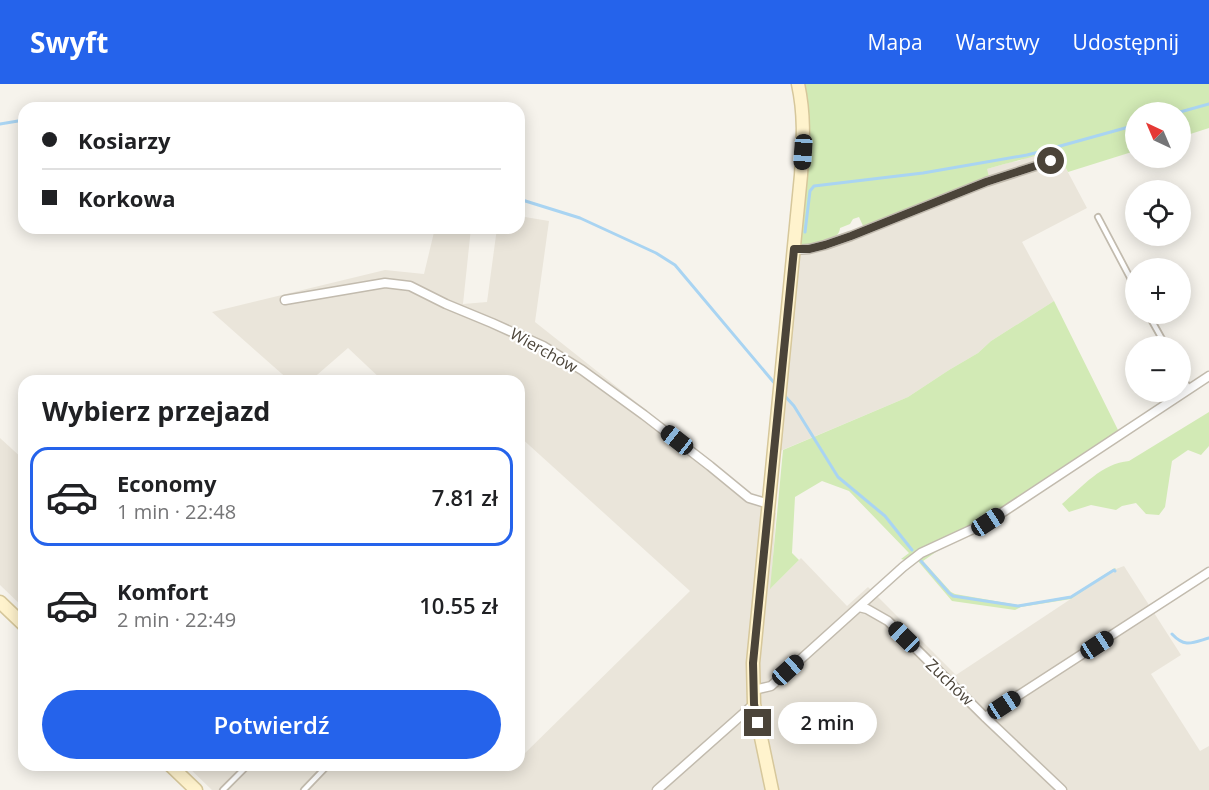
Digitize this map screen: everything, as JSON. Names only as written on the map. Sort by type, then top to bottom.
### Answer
[{"type":"street","points":[[772,790],[754,704],[753,663],[804,129],[798,84]]},
{"type":"street","points":[[794,249],[809,249],[825,245],[986,182],[1051,161]]},
{"type":"street","name":"Wierchów","points":[[285,300],[385,283],[410,286],[543,346],[582,370],[644,415],[749,498],[769,504]]},
{"type":"street","points":[[1191,388],[1209,376]]},
{"type":"street","points":[[754,690],[771,686],[921,553],[988,522],[1169,402]]},
{"type":"street","points":[[985,717],[1209,572]]},
{"type":"street","points":[[0,602],[18,619]]},
{"type":"street","name":"Zuchów","points":[[859,607],[888,621],[1062,790]]},
{"type":"street","points":[[657,790],[754,704]]},
{"type":"street","points":[[176,771],[196,790]]},
{"type":"lane","points":[[1098,217],[1125,268]]},
{"type":"lane","points":[[223,790],[242,771]]},
{"type":"lane","points":[[304,790],[322,771]]},
{"type":"shaded area","points":[[1046,148],[1051,149],[1062,161],[1087,208],[1022,242],[1054,301],[908,397],[780,451],[797,254],[811,252],[987,169],[1019,161]]},
{"type":"shaded area","points":[[525,217],[549,221],[535,322],[776,513],[771,588],[801,558],[847,606],[868,587],[956,675],[1116,569],[1124,566],[1181,655],[1151,674],[1200,751],[1209,746],[1209,790],[212,790],[192,771],[525,771],[525,753],[690,591],[525,441],[525,375],[377,375],[348,348],[317,375],[283,375],[212,312],[385,270],[424,274],[434,234],[470,234],[463,304],[487,302],[496,234],[525,234]]},
{"type":"shaded area","points":[[0,438],[18,454],[18,602],[0,585]]},
{"type":"green space","points":[[803,84],[1209,84],[1209,128],[1191,134],[1191,102],[1125,102],[1125,154],[1068,172],[1056,154],[1046,148],[1045,153],[987,169],[989,177],[864,228],[859,217],[840,228],[835,237],[830,240],[818,244],[800,244],[809,127],[807,95]]},
{"type":"green space","points":[[1054,301],[1119,432],[988,519],[923,549],[905,560],[901,559],[909,553],[849,491],[822,481],[795,497],[792,553],[799,560],[770,589],[783,450],[908,397]]},
{"type":"green space","points":[[1209,412],[1209,446],[1201,455],[1188,450],[1172,461],[1165,507],[1159,515],[1146,514],[1136,503],[1116,510],[1091,505],[1069,512],[1062,504],[1101,471],[1129,461]]},
{"type":"green space","points":[[943,547],[923,561],[951,592],[1018,605],[1071,596],[1116,569],[1071,599],[1015,610],[952,601],[917,560]]},
{"type":"waterway","points":[[1191,109],[1209,104]]},
{"type":"waterway","points":[[0,124],[18,121]]},
{"type":"waterway","points":[[1053,148],[1125,128]]},
{"type":"waterway","points":[[805,232],[810,191],[814,186],[923,173],[1043,151]]},
{"type":"waterway","points":[[525,201],[580,218],[656,253],[675,265],[776,385]]},
{"type":"waterway","points":[[784,395],[794,406],[838,477],[885,516],[912,550]]},
{"type":"waterway","points":[[921,561],[953,596],[1018,606],[1071,597],[1115,571]]},
{"type":"waterway","points":[[1172,634],[1185,643],[1209,638]]},
{"type":"route","points":[[758,723],[754,704],[753,663],[794,249],[809,249],[825,245],[986,182],[1051,161]]}]
